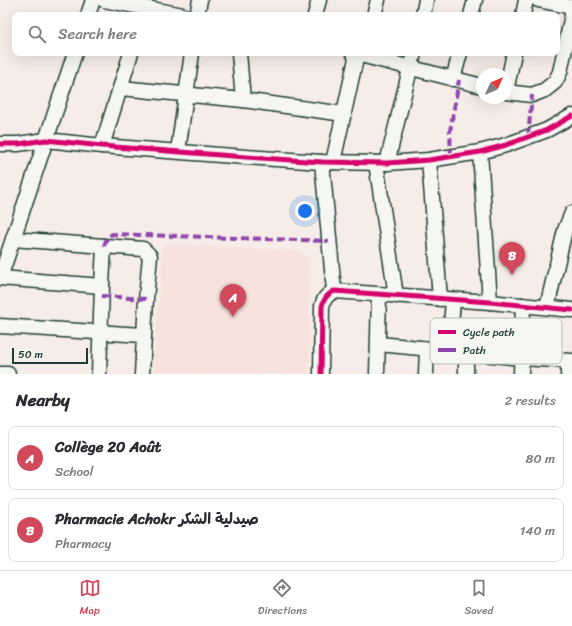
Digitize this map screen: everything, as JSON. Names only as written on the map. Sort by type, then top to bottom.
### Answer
[{"type":"street","points":[[89,12],[93,0]]},
{"type":"street","points":[[104,0],[144,11]]},
{"type":"street","points":[[198,12],[200,0]]},
{"type":"street","points":[[316,12],[319,0]]},
{"type":"street","points":[[375,12],[378,0]]},
{"type":"street","points":[[424,12],[426,0]]},
{"type":"street","points":[[472,12],[475,0]]},
{"type":"street","points":[[524,12],[526,0]]},
{"type":"street","points":[[538,0],[572,7]]},
{"type":"street","points":[[512,92],[532,95],[545,90],[555,82],[560,72],[572,14]]},
{"type":"street","points":[[74,56],[0,278],[102,286]]},
{"type":"street","points":[[102,146],[131,56]]},
{"type":"street","points":[[178,151],[192,56]]},
{"type":"street","points":[[240,56],[243,100]]},
{"type":"street","points":[[334,292],[328,162],[344,114],[359,56]]},
{"type":"street","points":[[367,56],[476,85]]},
{"type":"street","points":[[396,296],[381,163],[413,56]]},
{"type":"street","points":[[453,79],[459,56]]},
{"type":"street","points":[[511,68],[513,56]]},
{"type":"street","points":[[121,88],[243,100],[344,114]]},
{"type":"street","points":[[0,144],[18,144],[46,140],[102,146],[328,162],[381,163],[429,160],[480,152],[506,145],[547,130],[572,116]]},
{"type":"street","points":[[480,152],[490,302]]},
{"type":"street","points":[[429,160],[447,300],[448,318]]},
{"type":"street","points":[[547,308],[565,230],[572,213]]},
{"type":"street","points":[[13,239],[143,249],[150,256],[143,335],[142,374]]},
{"type":"street","points":[[99,374],[104,246]]},
{"type":"street","points":[[321,374],[322,306],[327,295],[334,292],[490,302],[572,310]]},
{"type":"street","points":[[377,374],[379,344],[379,295]]},
{"type":"street","points":[[523,305],[523,318]]},
{"type":"street","points":[[0,326],[100,331],[143,335]]},
{"type":"street","points":[[379,344],[430,349]]},
{"type":"street","points":[[426,374],[427,349]]},
{"type":"street","points":[[521,374],[522,364]]},
{"type":"street","points":[[0,374],[8,374]]},
{"type":"shaded area","points":[[163,244],[300,251],[308,259],[310,374],[153,374]]},
{"type":"marked path","points":[[451,157],[450,131],[459,80]]},
{"type":"marked path","points":[[528,137],[532,95]]},
{"type":"marked path","points":[[104,246],[107,238],[112,234],[329,241]]},
{"type":"marked path","points":[[102,296],[146,299]]},
{"type":"cycle path","points":[[0,144],[18,144],[46,140],[102,146],[246,157],[322,162],[387,163],[429,160],[480,152],[506,145],[547,130],[572,116]]},
{"type":"cycle path","points":[[321,374],[322,306],[326,297],[334,291],[490,302],[572,310]]},
{"type":"place","name":"Pharmacie Achokr صيدلية الشكر","points":[[512,275]]},
{"type":"place","name":"Collège 20 Août","points":[[233,317]]}]
